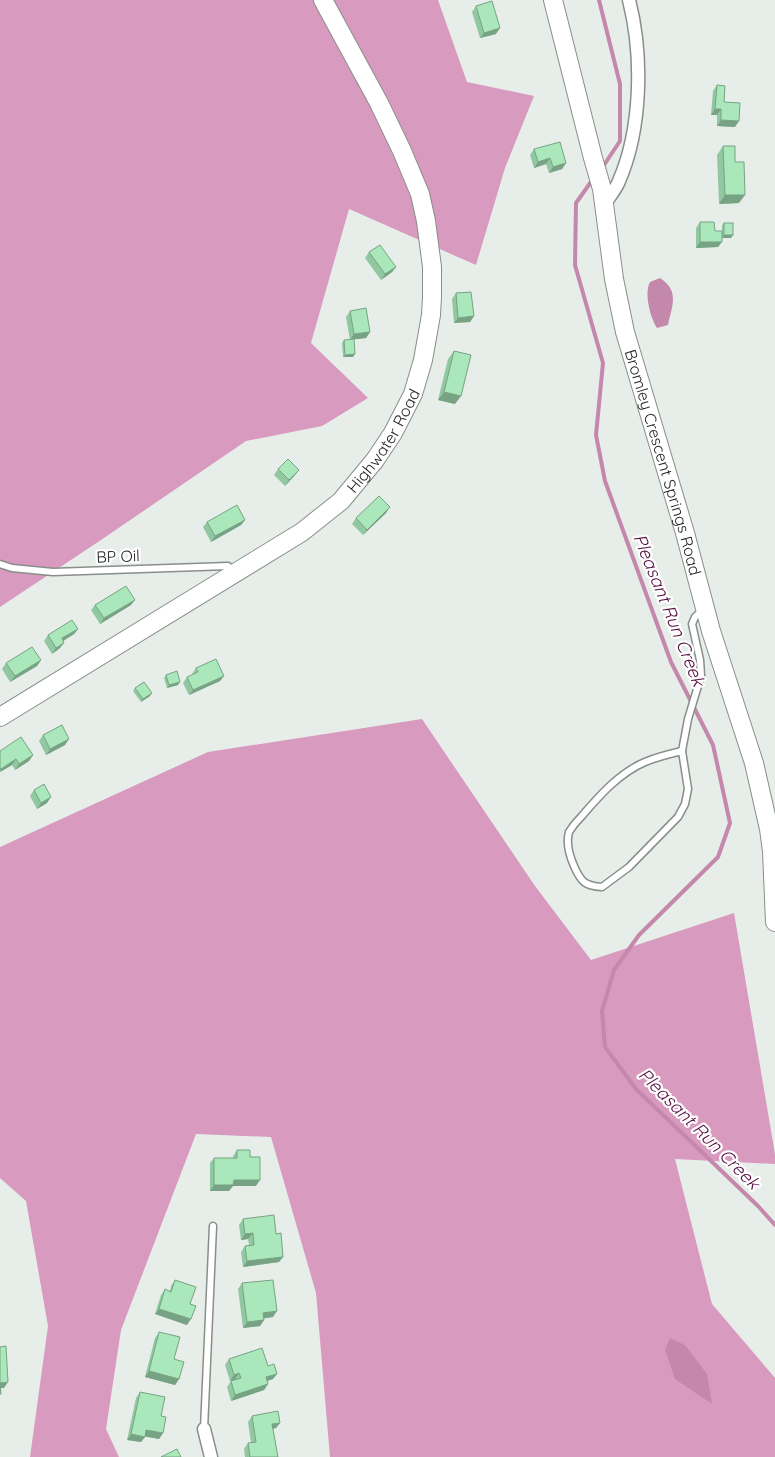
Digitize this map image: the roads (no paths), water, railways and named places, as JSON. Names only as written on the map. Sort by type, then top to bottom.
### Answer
[{"type":"street","name":"Highwater Road","points":[[0,717],[302,532],[341,501],[375,460],[393,433],[413,394],[423,360],[431,315],[432,267],[426,221],[420,194],[379,103],[324,0]]},
{"type":"street","name":"Bromley Crescent Springs Road","points":[[554,0],[604,196],[614,279],[625,332],[685,533],[711,631],[754,763],[772,851],[775,922]]},
{"type":"street","points":[[604,196],[619,181],[632,142],[638,93],[638,43],[630,0]]},
{"type":"street","points":[[204,1429],[211,1457]]},
{"type":"lane","name":"BP Oil","points":[[0,564],[12,568],[53,572],[228,566],[234,573]]},
{"type":"lane","points":[[682,751],[644,763],[628,772],[611,785],[574,824],[568,843],[571,859],[582,880],[590,886],[602,887],[629,867],[678,817],[685,804],[688,789],[682,751],[688,719],[701,676],[701,666],[692,624],[695,617],[705,608]]},
{"type":"lane","points":[[204,1429],[213,1226]]},
{"type":"waterway","name":"Pleasant Run Creek","points":[[599,0],[620,84],[620,141],[602,168]]},
{"type":"waterway","name":"Pleasant Run Creek","points":[[593,179],[576,203],[575,265],[603,363],[596,435],[605,481],[671,662],[713,745],[730,823],[718,857],[639,935],[614,970],[602,1011],[605,1047],[636,1089],[758,1206],[775,1225]]}]
